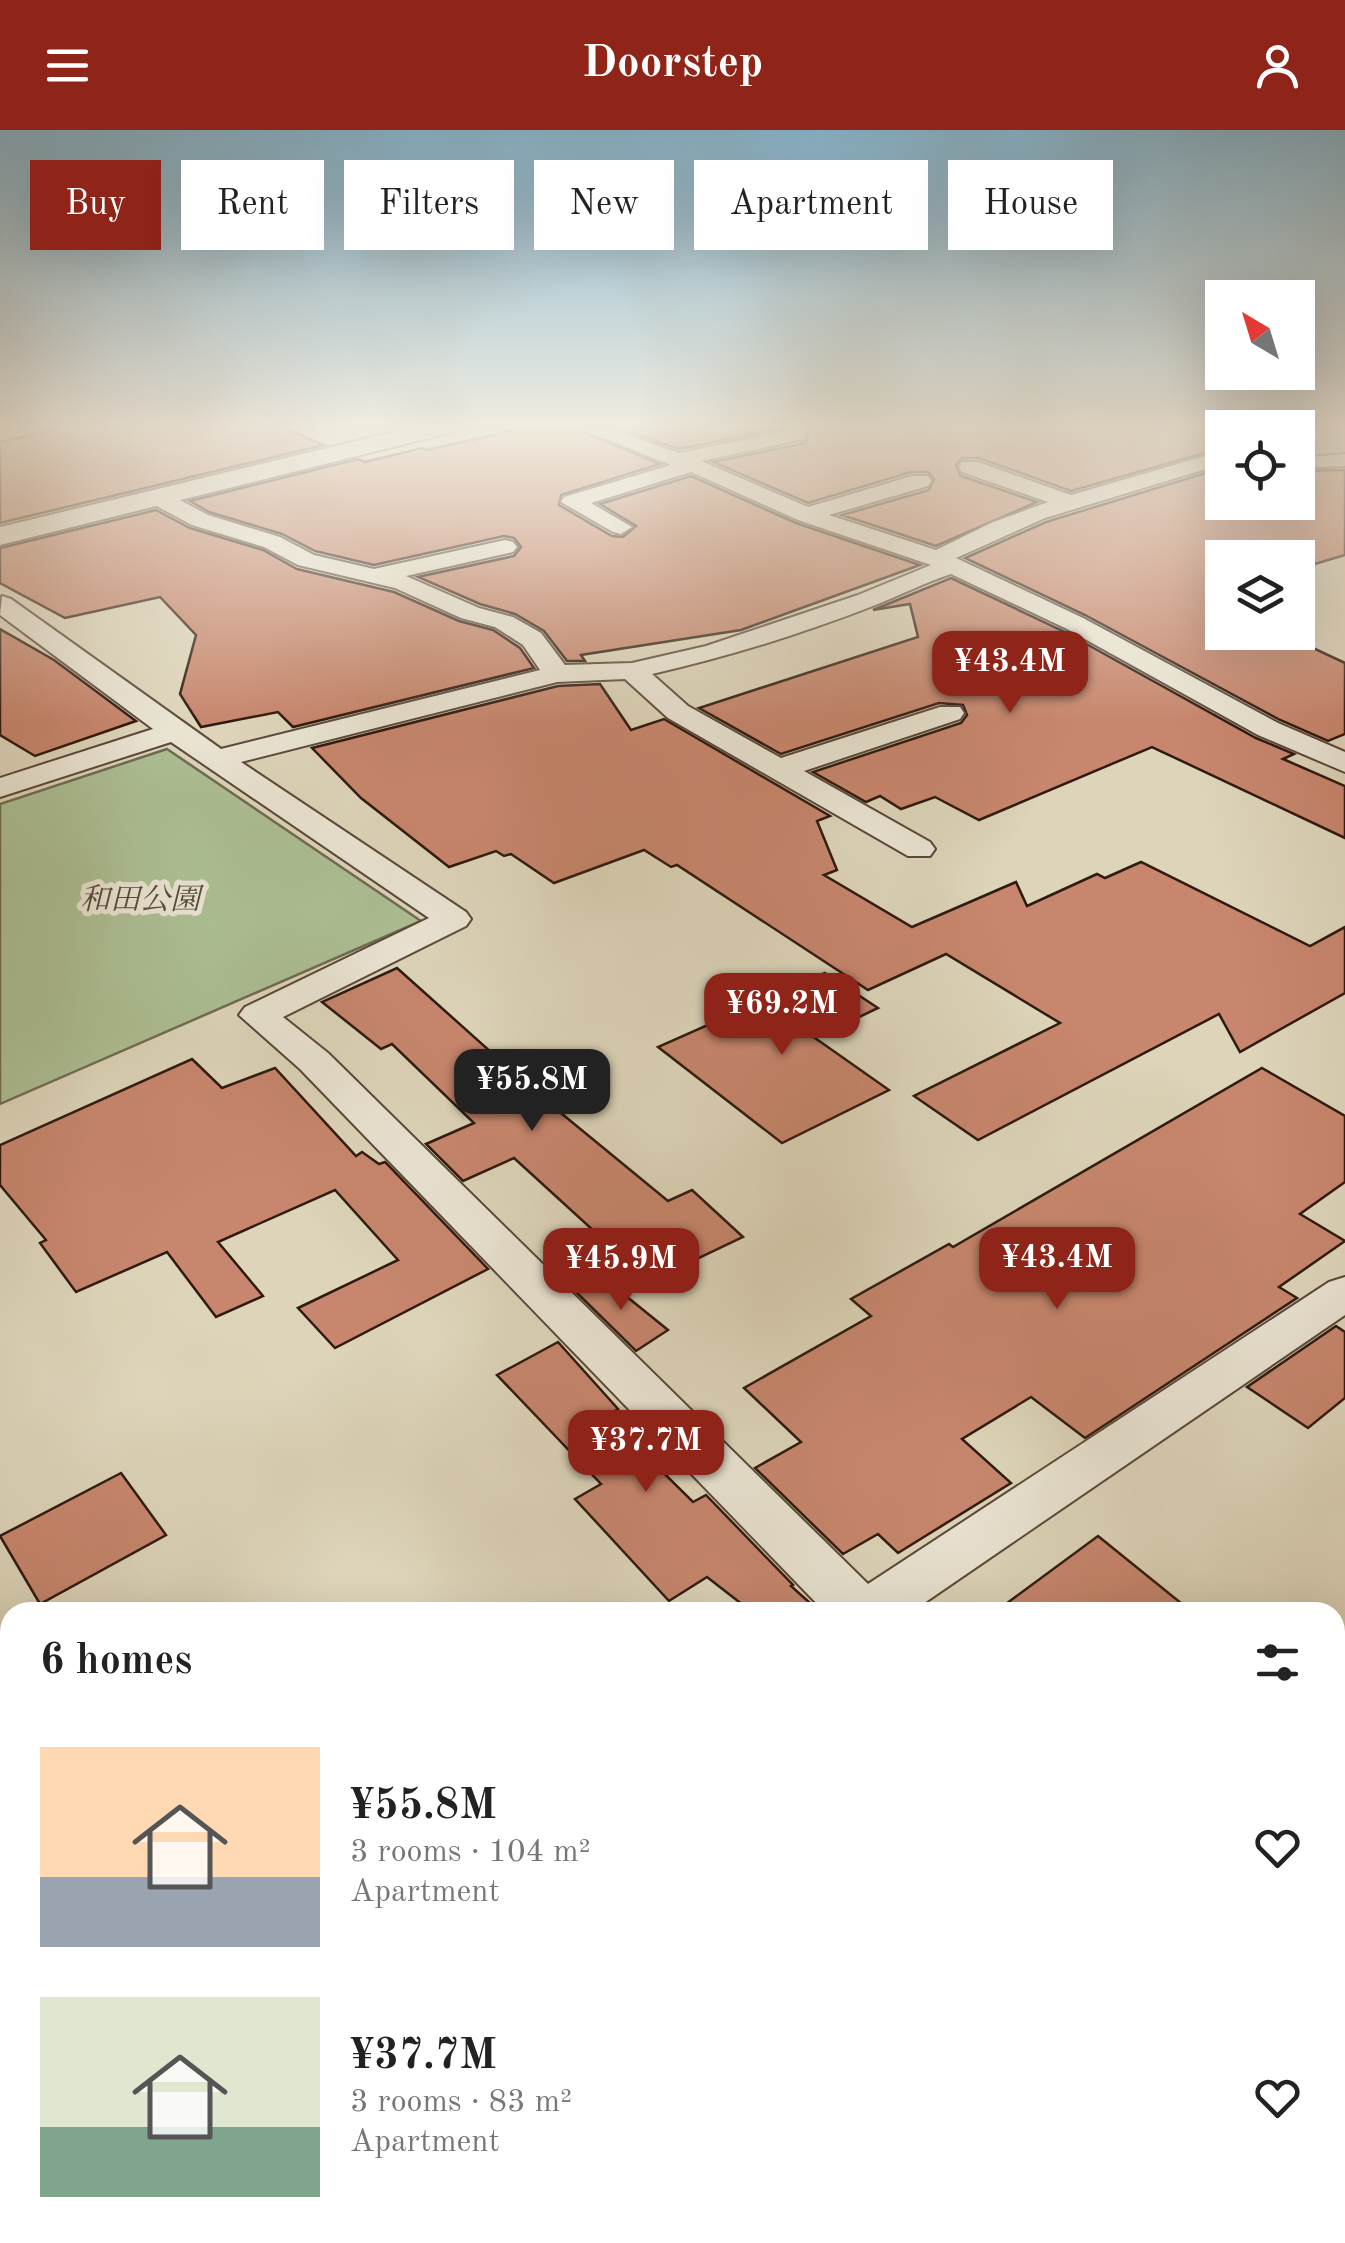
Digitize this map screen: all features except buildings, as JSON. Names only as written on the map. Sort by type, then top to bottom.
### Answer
[{"type":"street","points":[[0,536],[46,525]]},
{"type":"street","points":[[215,525],[272,542],[306,560],[404,583],[470,613],[504,622],[532,640],[557,674]]},
{"type":"street","points":[[616,525],[621,527]]},
{"type":"street","points":[[836,525],[945,563],[1074,623],[1268,730],[1345,763]]},
{"type":"street","points":[[220,758],[557,674],[632,671],[714,652],[867,600],[945,563],[960,544],[1015,525]]},
{"type":"street","points":[[370,577],[504,547]]},
{"type":"street","points":[[2,604],[175,730],[454,919],[258,1014],[314,1061],[850,1602]]},
{"type":"street","points":[[632,671],[678,712],[918,849]]},
{"type":"street","points":[[779,770],[950,712]]},
{"type":"street","points":[[0,788],[175,730]]},
{"type":"street","points":[[884,1602],[1345,1292]]},
{"type":"green space","name":"和田公園","points":[[167,749],[421,921],[0,1104],[0,804]]}]
